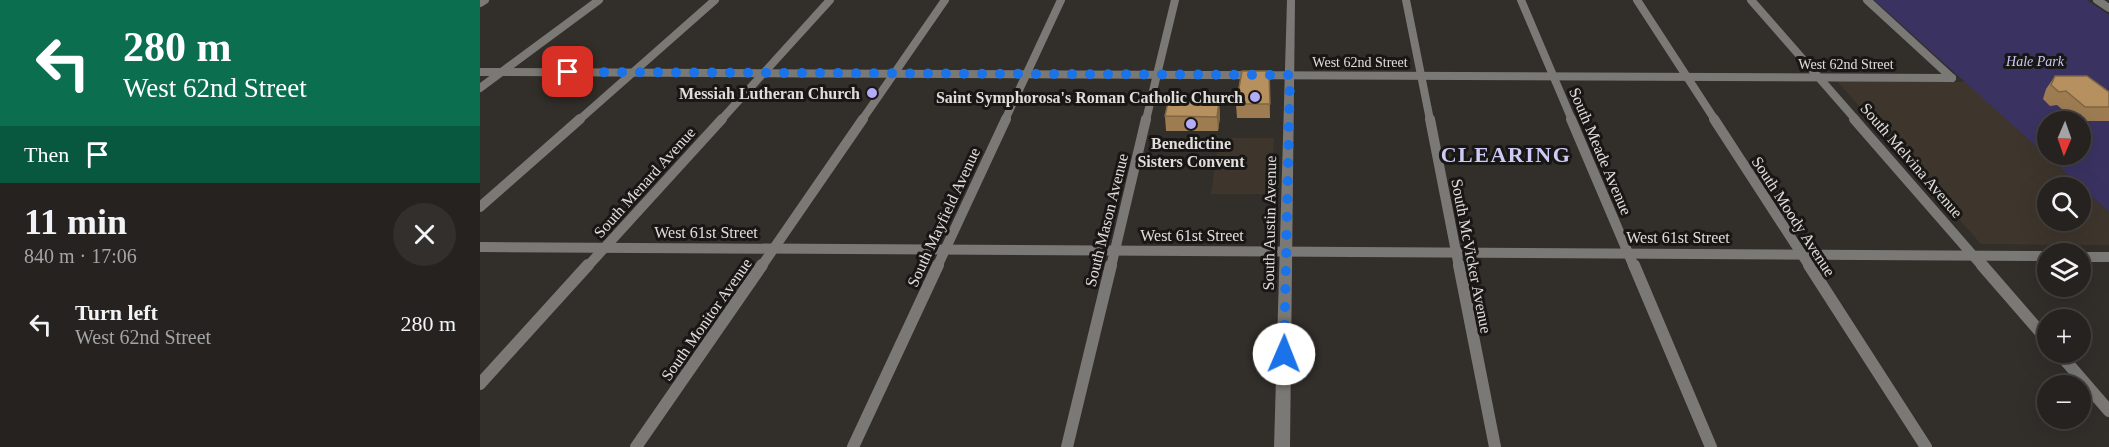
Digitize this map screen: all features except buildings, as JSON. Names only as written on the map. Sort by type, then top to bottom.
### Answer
[{"type":"street","points":[[480,3],[485,0]]},
{"type":"street","points":[[480,88],[599,0]]},
{"type":"street","points":[[480,207],[715,0]]},
{"type":"street","name":"South Menard Avenue","points":[[480,384],[830,0]]},
{"type":"street","name":"South Monitor Avenue","points":[[636,447],[945,0]]},
{"type":"street","name":"South Mayfield Avenue","points":[[853,447],[1061,0]]},
{"type":"street","name":"South Mason Avenue","points":[[1066,447],[1175,0]]},
{"type":"street","name":"South Austin Avenue","points":[[1282,447],[1291,0]]},
{"type":"street","name":"South McVicker Avenue","points":[[1406,0],[1496,447]]},
{"type":"street","name":"South Meade Avenue","points":[[1521,0],[1712,447]]},
{"type":"street","name":"South Moody Avenue","points":[[1637,0],[1926,447]]},
{"type":"street","name":"South Melvina Avenue","points":[[1751,0],[2037,329]]},
{"type":"street","name":"West 62nd Street","points":[[480,72],[1952,78],[1867,0]]},
{"type":"street","points":[[2097,0],[2109,8]]},
{"type":"street","name":"West 61st Street","points":[[480,247],[2037,256]]},
{"type":"street","points":[[2091,257],[2109,257]]},
{"type":"street","points":[[2068,363],[2109,411]]},
{"type":"shaded area","points":[[1837,81],[1966,82],[2037,147],[2037,165],[2057,165],[2070,177],[2037,177],[2037,231],[2091,231],[2091,196],[2109,212],[2109,245],[2091,245],[2091,243],[1981,244]]},
{"type":"shaded area","points":[[1219,138],[1274,138],[1271,194],[1211,194]]},
{"type":"green space","name":"Hale Park","points":[[1874,0],[2087,0],[2109,15],[2109,212],[2091,196],[2091,177],[2070,177],[2057,165],[2091,165],[2091,111],[2037,111],[2037,147]]},
{"type":"place","name":"Messiah Lutheran Church","points":[[872,93]]},
{"type":"place","name":"Saint Symphorosa's Roman Catholic Church","points":[[1255,97]]},
{"type":"place","name":"Benedictine Sisters Convent","points":[[1191,124]]},
{"type":"district","name":"CLEARING","points":[[1506,154]]},
{"type":"route","points":[[568,72],[1290,75],[1284,354]]}]
